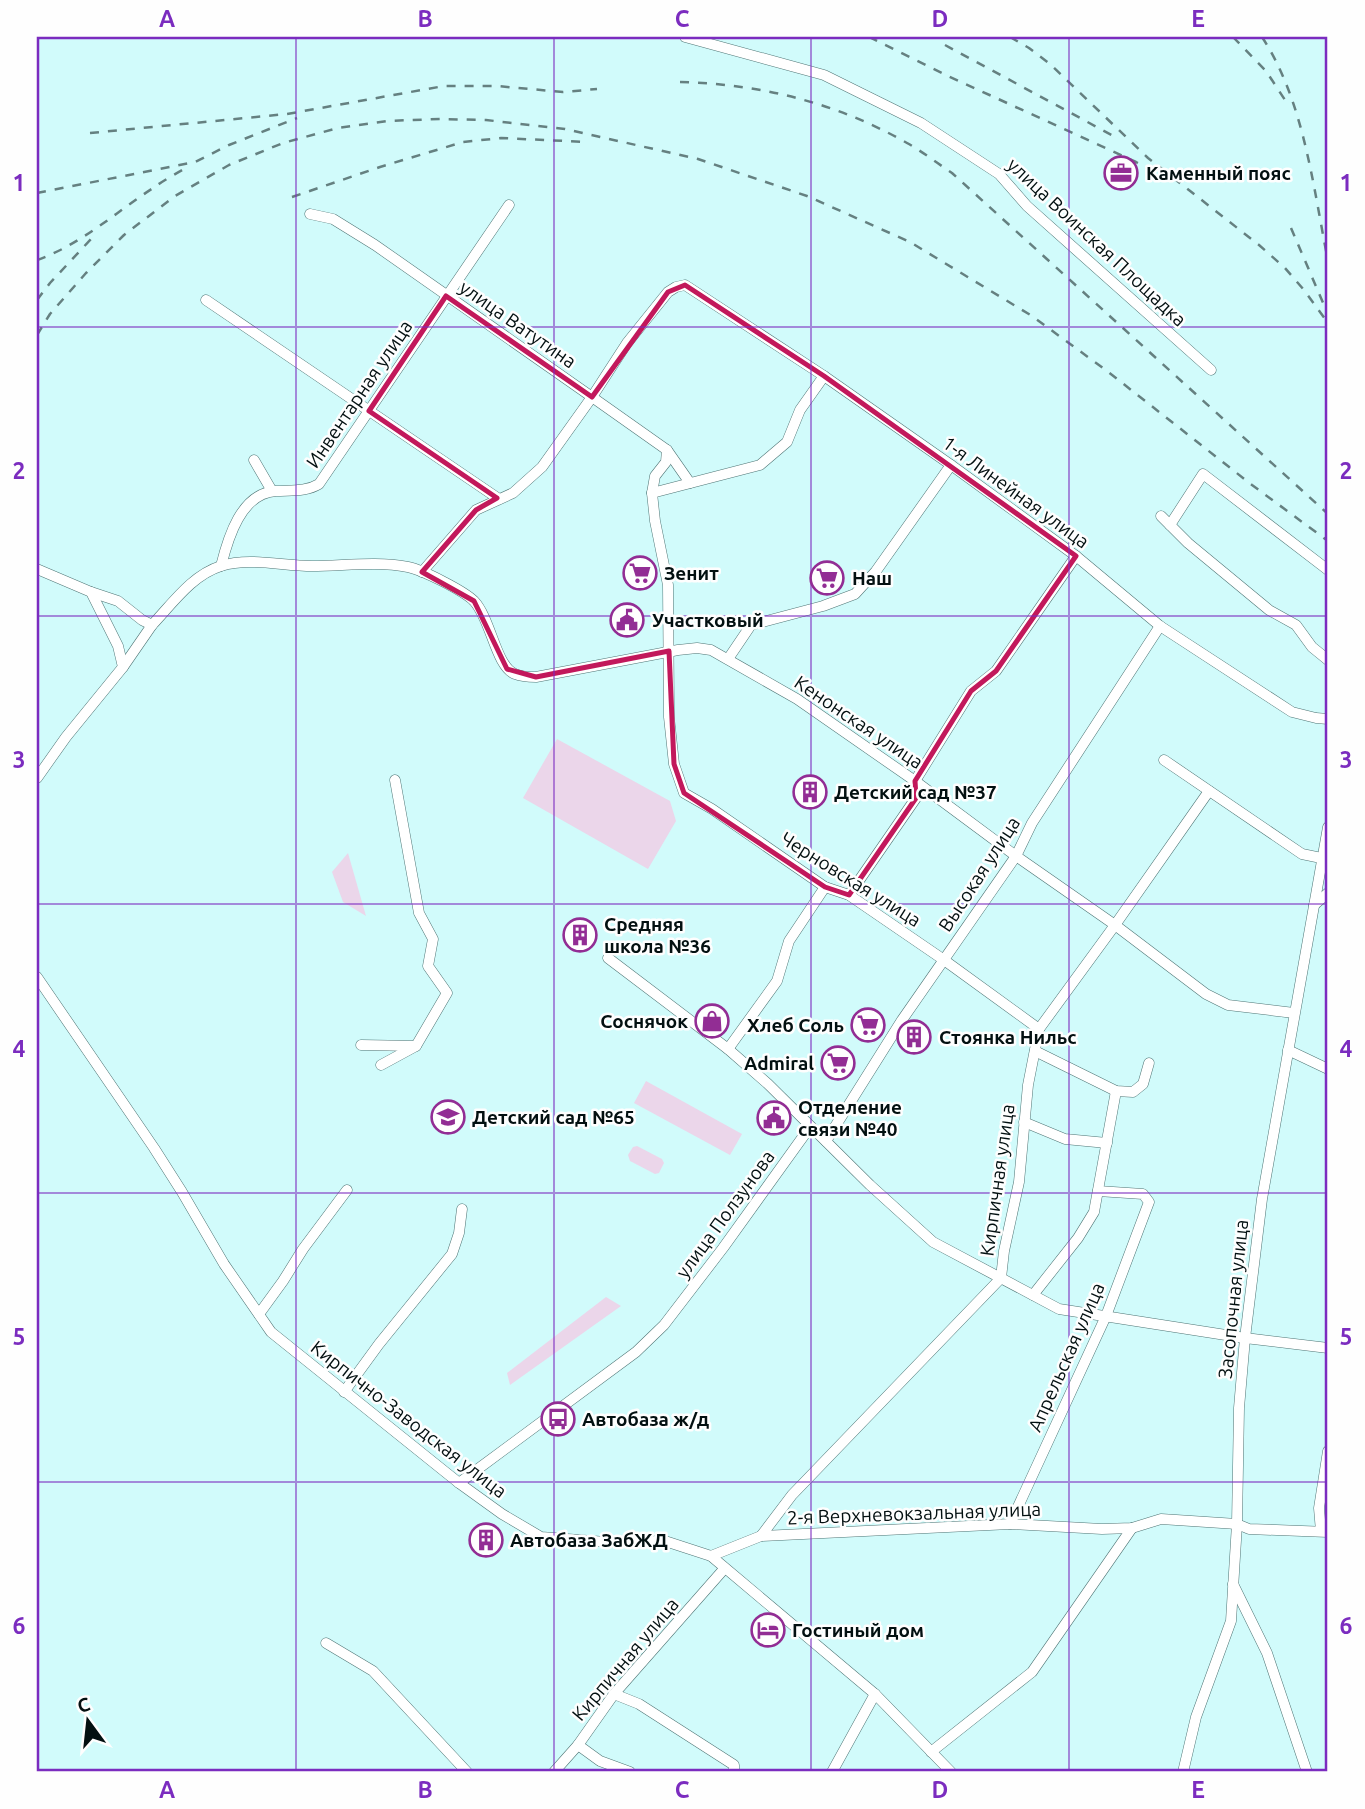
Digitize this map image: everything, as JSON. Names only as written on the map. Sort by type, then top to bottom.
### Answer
[{"type":"street","name":"улица Воинская Площадка","points":[[685,37],[824,75],[921,123],[999,174],[1027,206],[1210,370]]},
{"type":"street","name":"Инвентарная улица","points":[[272,491],[311,489],[319,484],[509,205]]},
{"type":"street","name":"улица Ватутина","points":[[310,214],[333,219],[375,245],[667,450],[690,483]]},
{"type":"street","name":"1-я Линейная улица","points":[[592,397],[627,343],[668,292],[685,285],[824,376],[951,466],[1076,556],[1160,626],[1292,712],[1328,719]]},
{"type":"street","points":[[206,300],[499,499]]},
{"type":"street","points":[[667,450],[666,462],[655,476],[652,493],[760,465],[787,442],[800,410],[824,376]]},
{"type":"street","points":[[37,778],[152,625],[189,586],[208,572],[221,566],[245,563],[311,566],[376,564],[410,567],[422,572],[476,510],[513,493],[542,467],[592,397]]},
{"type":"street","points":[[221,566],[240,514],[263,493],[272,491],[254,460]]},
{"type":"street","points":[[728,659],[751,625],[823,606],[855,594],[876,571],[951,466]]},
{"type":"street","points":[[1170,525],[1203,474],[1328,570]]},
{"type":"street","name":"Черновская улица","points":[[652,493],[668,585],[669,717],[674,764],[684,793],[712,809],[825,887],[849,895],[1040,1029]]},
{"type":"street","points":[[1161,516],[1188,543],[1269,610],[1296,625],[1312,647],[1328,660]]},
{"type":"street","points":[[849,895],[916,798],[915,781],[971,691],[996,671],[1076,556]]},
{"type":"street","points":[[37,569],[118,601],[152,625]]},
{"type":"street","name":"Кенонская улица","points":[[422,572],[454,587],[474,601],[486,619],[503,664],[513,674],[536,677],[669,651],[704,648],[728,659],[797,699],[915,781],[1206,994],[1228,1005],[1294,1013]]},
{"type":"street","points":[[91,592],[118,646],[123,667]]},
{"type":"street","name":"Высокая улица","points":[[826,1140],[902,1020],[1016,856],[1032,823],[1160,626]]},
{"type":"street","points":[[1164,760],[1302,853],[1325,858]]},
{"type":"street","points":[[381,1065],[416,1046],[447,993],[428,966],[433,939],[419,913],[395,780]]},
{"type":"street","name":"Кирпичная улица","points":[[761,1536],[792,1495],[1001,1278],[1019,1182],[1028,1085],[1040,1029],[1209,791]]},
{"type":"street","name":"Засопочная улица","points":[[1184,1772],[1196,1717],[1231,1621],[1237,1524],[1239,1408],[1245,1338],[1262,1199],[1313,905],[1325,858],[1328,827]]},
{"type":"street","points":[[727,1049],[777,981],[789,941],[825,887]]},
{"type":"street","points":[[1313,905],[1328,893]]},
{"type":"street","points":[[608,958],[727,1049],[768,1084],[870,1185],[933,1242],[1059,1309],[1328,1348]]},
{"type":"street","name":"Кирпично-Заводская улица","points":[[37,977],[154,1148],[224,1264],[271,1332],[458,1483],[502,1514],[541,1536],[606,1542],[665,1541],[711,1556],[875,1694],[951,1772]]},
{"type":"street","points":[[361,1045],[416,1046]]},
{"type":"street","points":[[1035,1051],[1115,1090],[1133,1092],[1143,1084],[1149,1063]]},
{"type":"street","points":[[1288,1051],[1328,1069]]},
{"type":"street","points":[[1033,1295],[1078,1238],[1094,1212],[1115,1090]]},
{"type":"street","points":[[1024,1122],[1065,1139],[1107,1143]]},
{"type":"street","name":"улица Ползунова","points":[[458,1483],[636,1352],[664,1325],[810,1127]]},
{"type":"street","points":[[259,1314],[347,1190]]},
{"type":"street","name":"Апрельская улица","points":[[1010,1524],[1106,1316],[1149,1202],[1143,1194],[1098,1191]]},
{"type":"street","points":[[344,1392],[452,1254],[459,1233],[462,1209]]},
{"type":"street","points":[[1325,1532],[1319,1508],[1328,1451]]},
{"type":"street","name":"2-я Верхневокзальная улица","points":[[711,1556],[761,1536],[1010,1524],[1102,1529],[1132,1528],[1161,1519],[1237,1524],[1249,1529],[1325,1532]]},
{"type":"street","points":[[931,1752],[1032,1672],[1132,1528]]},
{"type":"street","name":"Кирпичная улица","points":[[554,1772],[578,1745],[614,1694],[724,1569]]},
{"type":"street","points":[[1233,1584],[1267,1653],[1307,1772]]},
{"type":"street","points":[[326,1643],[373,1671],[467,1772]]},
{"type":"street","points":[[614,1694],[639,1704],[734,1765],[734,1772]]},
{"type":"street","points":[[832,1772],[875,1694]]},
{"type":"street","points":[[578,1745],[600,1761],[630,1772]]},
{"type":"highlighted area","points":[[685,285],[824,376],[1076,556],[996,671],[971,691],[915,781],[916,798],[849,895],[825,887],[684,793],[674,764],[669,651],[536,677],[507,669],[474,601],[422,572],[476,510],[497,498],[369,411],[446,296],[592,397],[668,292]]},
{"type":"shaded area","points":[[557,739],[670,801],[676,821],[648,869],[523,798]]},
{"type":"shaded area","points":[[348,853],[366,916],[343,902],[332,872]]},
{"type":"shaded area","points":[[646,1081],[742,1134],[730,1155],[634,1103]]},
{"type":"shaded area","points":[[637,1146],[662,1159],[664,1163],[659,1173],[655,1174],[630,1161],[628,1155],[633,1147]]},
{"type":"shaded area","points":[[606,1297],[621,1306],[510,1385],[507,1373]]},
{"type":"railway","points":[[869,37],[1154,172]]},
{"type":"railway","points":[[1010,37],[1050,64],[1148,158],[1285,268],[1328,323]]},
{"type":"railway","points":[[1233,37],[1266,71],[1287,103]]},
{"type":"railway","points":[[1262,37],[1288,88],[1297,116],[1312,174],[1328,261]]},
{"type":"railway","points":[[945,45],[1119,139]]},
{"type":"railway","points":[[680,82],[740,87],[798,98],[853,117],[924,154],[952,173],[1328,514]]},
{"type":"railway","points":[[90,133],[287,114],[444,86],[497,86],[563,92],[597,89]]},
{"type":"railway","points":[[37,193],[195,162],[229,145],[297,118]]},
{"type":"railway","points":[[37,335],[50,314],[124,235],[175,196],[229,165],[283,143],[338,128],[387,121],[486,120],[565,129],[698,159],[807,196],[910,242],[1032,316],[1328,541]]},
{"type":"railway","points":[[292,197],[463,142],[501,138],[587,142]]},
{"type":"railway","points":[[37,260],[83,237],[186,168]]},
{"type":"railway","points":[[1291,228],[1327,312]]},
{"type":"railway","points":[[37,300],[92,238]]},
{"type":"place","name":"Каменный пояс","points":[[1121,173]]},
{"type":"place","name":"Зенит","points":[[640,573]]},
{"type":"place","name":"Наш","points":[[827,578]]},
{"type":"place","name":"Участковый","points":[[627,620]]},
{"type":"place","name":"Детский сад №37","points":[[810,792]]},
{"type":"place","name":"Средняя школа №36","points":[[580,935]]},
{"type":"place","name":"Соснячок","points":[[712,1021]]},
{"type":"place","name":"Хлеб Соль","points":[[868,1025]]},
{"type":"place","name":"Стоянка Нильс","points":[[914,1037]]},
{"type":"place","name":"Admiral","points":[[838,1063]]},
{"type":"place","name":"Детский сад №65","points":[[448,1117]]},
{"type":"place","name":"Отделение связи №40","points":[[774,1118]]},
{"type":"place","name":"Автобаза ж/д","points":[[558,1419]]},
{"type":"place","name":"Автобаза ЗабЖД","points":[[486,1540]]},
{"type":"place","name":"Гостиный дом","points":[[768,1630]]}]
